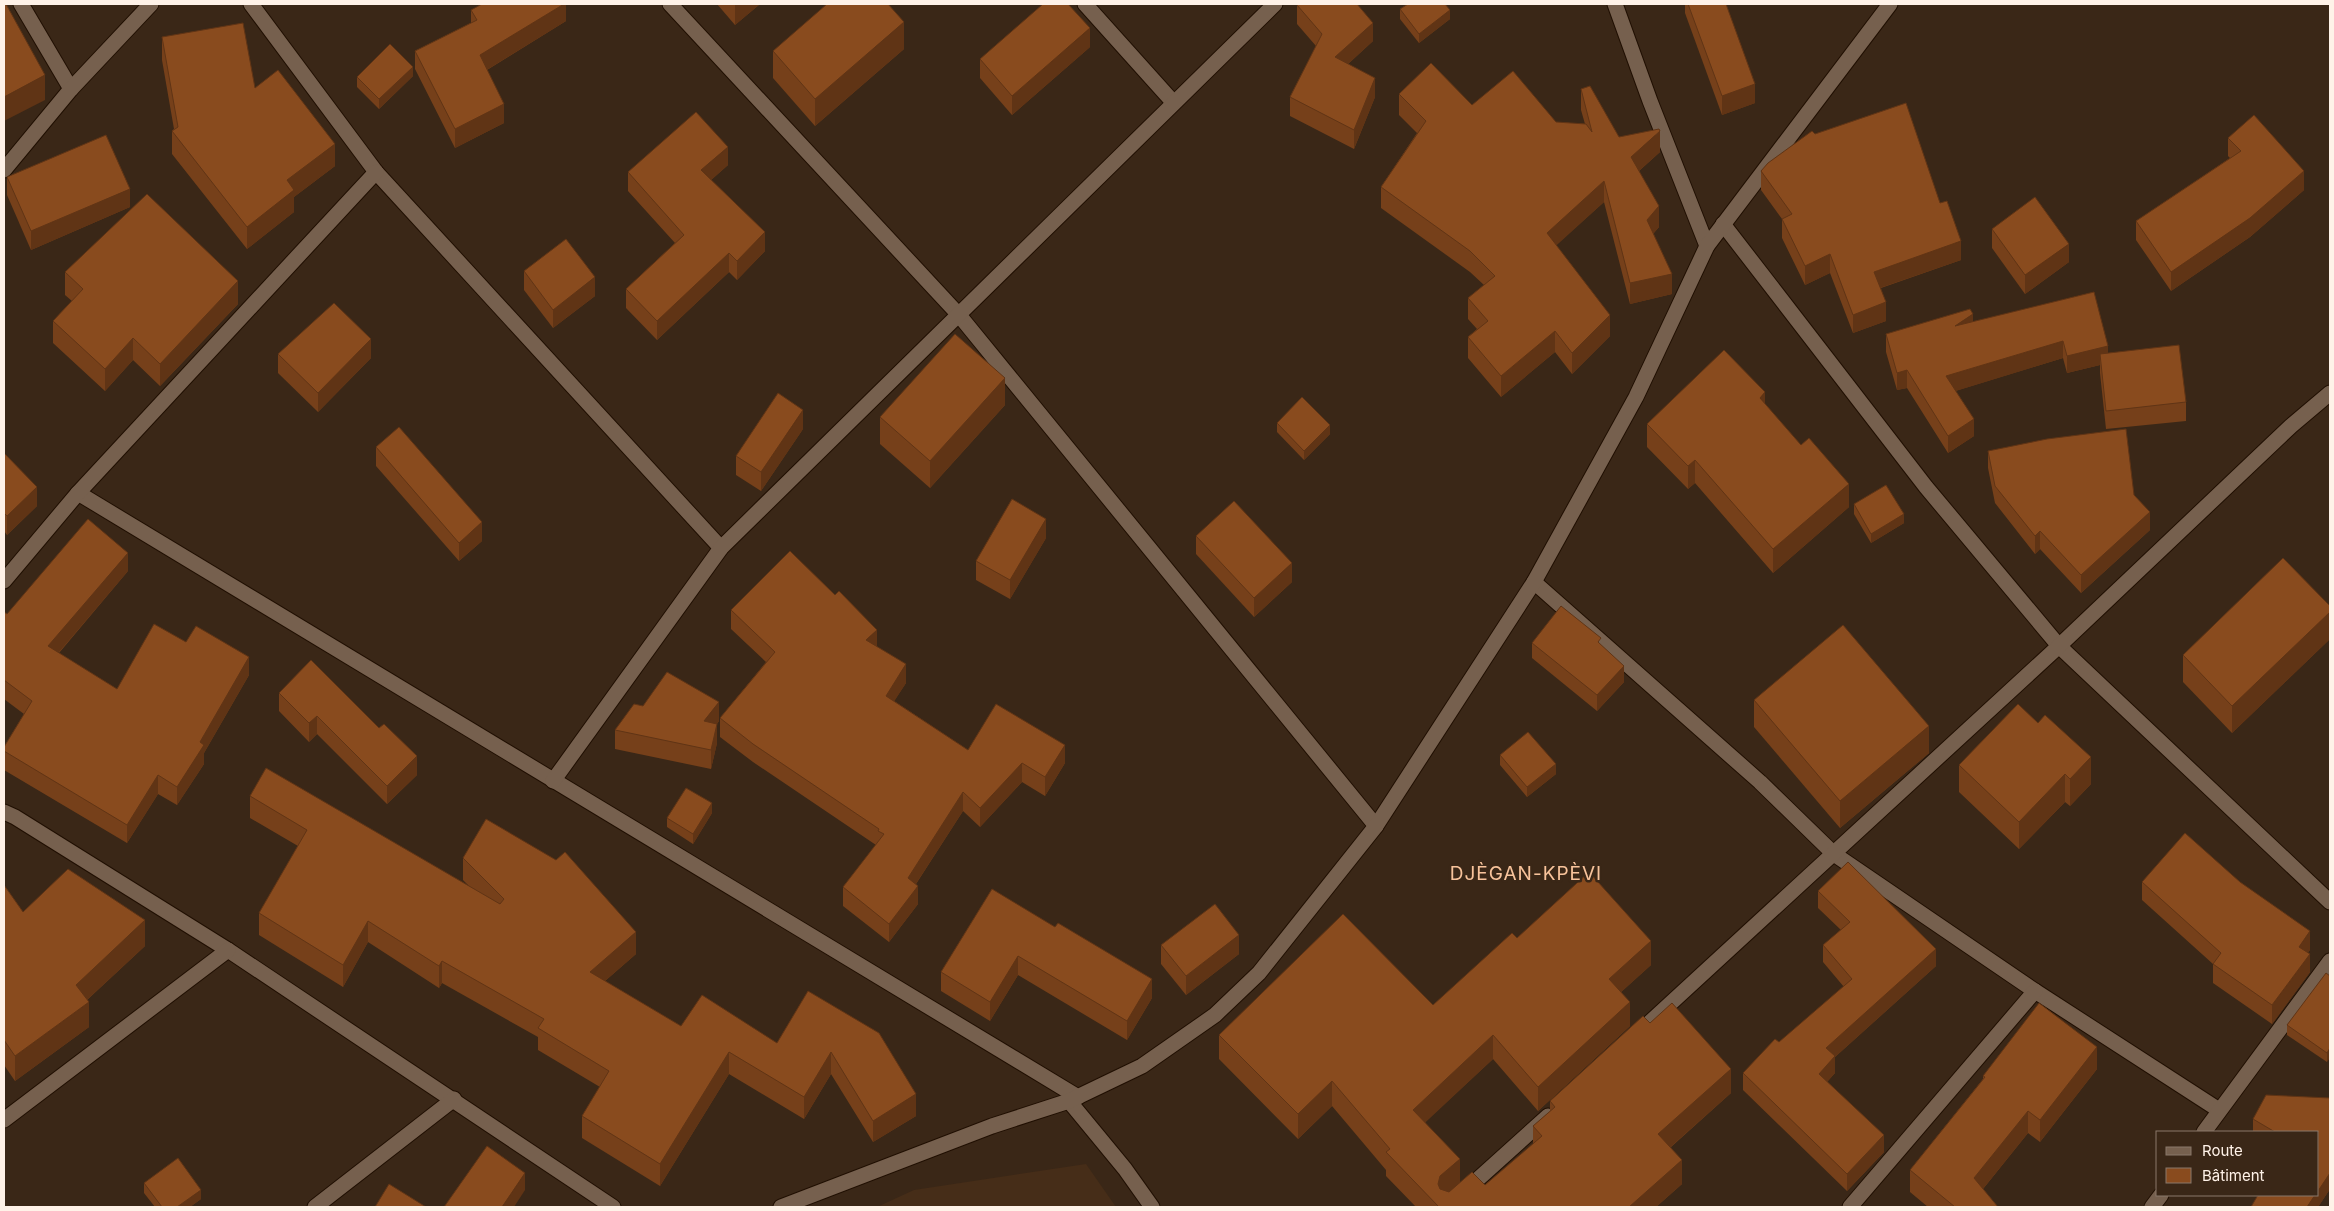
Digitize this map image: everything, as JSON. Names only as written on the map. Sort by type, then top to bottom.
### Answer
[{"type":"street","points":[[21,4],[71,89]]},
{"type":"street","points":[[4,170],[71,89],[151,4]]},
{"type":"street","points":[[251,4],[376,172],[721,548]]},
{"type":"street","points":[[670,4],[959,315],[1376,826]]},
{"type":"street","points":[[1085,4],[1173,102]]},
{"type":"street","points":[[553,781],[721,548],[1173,102],[1275,4]]},
{"type":"street","points":[[1615,4],[1650,101],[1707,246]]},
{"type":"street","points":[[781,1207],[992,1126],[1073,1099],[1142,1066],[1215,1015],[1259,972],[1376,826],[1534,582],[1636,397],[1707,246],[1890,4]]},
{"type":"street","points":[[4,581],[78,493],[376,172]]},
{"type":"street","points":[[1723,224],[1926,487],[2059,646],[2330,902]]},
{"type":"street","points":[[1622,1048],[2059,646],[2291,426],[2330,393]]},
{"type":"street","points":[[78,493],[1073,1099],[1152,1207]]},
{"type":"street","points":[[1534,582],[1760,782],[1834,854],[2035,991],[2219,1110]]},
{"type":"street","points":[[4,812],[15,817],[228,950],[454,1099],[613,1207]]},
{"type":"street","points":[[4,1120],[228,950]]},
{"type":"street","points":[[2205,1131],[2330,961]]},
{"type":"street","points":[[1850,1207],[2035,991]]},
{"type":"street","points":[[315,1207],[454,1099]]},
{"type":"street","points":[[1448,1207],[1557,1107]]},
{"type":"street","points":[[2152,1207],[2160,1196]]},
{"type":"shaded area","points":[[1086,1164],[1116,1207],[877,1207],[914,1190]]},
{"type":"building","points":[[4,4],[6,4],[45,75],[4,97]]},
{"type":"building","points":[[482,4],[564,4],[480,55],[504,104],[455,129],[415,51],[477,20],[471,10]]},
{"type":"building","points":[[827,4],[888,4],[904,22],[815,99],[773,51]]},
{"type":"building","points":[[1043,4],[1068,4],[1090,28],[1012,96],[980,59]]},
{"type":"building","points":[[1298,4],[1357,4],[1373,23],[1335,57],[1375,78],[1354,130],[1290,97],[1322,34]]},
{"type":"building","points":[[1408,4],[1445,4],[1450,10],[1419,34],[1400,9]]},
{"type":"building","points":[[1688,4],[1726,4],[1755,84],[1722,96]]},
{"type":"building","points":[[243,23],[255,88],[278,70],[335,144],[287,180],[294,190],[247,227],[172,131],[178,127],[162,37]]},
{"type":"building","points":[[390,44],[413,67],[379,99],[357,77]]},
{"type":"building","points":[[1431,63],[1472,105],[1513,71],[1556,122],[1586,124],[1592,132],[1581,89],[1590,86],[1619,137],[1659,129],[1660,131],[1631,157],[1659,206],[1647,220],[1672,274],[1630,283],[1604,181],[1547,233],[1610,315],[1572,353],[1555,331],[1501,376],[1468,337],[1488,321],[1468,298],[1495,276],[1470,251],[1381,187],[1426,121],[1399,94]]},
{"type":"building","points":[[1906,103],[1940,203],[1947,201],[1961,241],[1874,272],[1886,302],[1853,315],[1830,254],[1805,266],[1782,219],[1792,214],[1761,171],[1768,163],[1812,131],[1815,134]]},
{"type":"building","points":[[696,112],[728,147],[701,170],[765,232],[737,261],[729,253],[657,321],[626,289],[684,235],[628,172]]},
{"type":"building","points":[[2254,115],[2304,171],[2250,218],[2171,272],[2136,221],[2241,151],[2228,138]]},
{"type":"building","points":[[106,135],[130,189],[31,231],[7,177]]},
{"type":"building","points":[[147,194],[238,281],[160,364],[133,338],[105,369],[53,321],[83,289],[65,272]]},
{"type":"building","points":[[2035,197],[2069,244],[2025,275],[1992,229]]},
{"type":"building","points":[[566,239],[595,277],[553,310],[524,271]]},
{"type":"building","points":[[2094,292],[2108,346],[2067,356],[2063,341],[1946,376],[1974,419],[1948,436],[1907,370],[1897,373],[1886,334],[1970,309],[1973,314],[1955,326]]},
{"type":"building","points":[[334,303],[371,339],[318,393],[278,354]]},
{"type":"building","points":[[955,334],[1005,378],[930,461],[880,417]]},
{"type":"building","points":[[2179,345],[2186,402],[2106,411],[2100,354]]},
{"type":"building","points":[[1724,350],[1765,392],[1760,398],[1801,445],[1809,438],[1849,484],[1773,549],[1695,460],[1688,466],[1647,424]]},
{"type":"building","points":[[778,393],[803,410],[761,472],[736,456]]},
{"type":"building","points":[[1302,397],[1330,425],[1304,451],[1277,423]]},
{"type":"building","points":[[399,427],[482,522],[459,543],[376,447]]},
{"type":"building","points":[[2126,429],[2134,495],[2150,512],[2081,575],[2040,531],[2035,536],[1995,486],[1988,451],[2047,439]]},
{"type":"building","points":[[4,453],[37,487],[7,516],[4,513]]},
{"type":"building","points":[[1886,485],[1904,514],[1871,534],[1854,504]]},
{"type":"building","points":[[1012,499],[1046,519],[1010,580],[976,561]]},
{"type":"building","points":[[1234,501],[1292,563],[1254,598],[1196,536]]},
{"type":"building","points":[[88,519],[128,553],[48,646],[117,689],[154,624],[186,642],[196,626],[249,657],[200,742],[204,745],[177,787],[158,775],[127,825],[4,751],[4,747],[32,701],[4,680],[4,612],[7,614]]},
{"type":"building","points":[[790,551],[835,595],[839,591],[877,630],[866,640],[906,664],[886,696],[968,750],[996,704],[1065,745],[1045,777],[1022,763],[980,808],[963,792],[908,878],[918,886],[889,924],[843,887],[884,834],[753,744],[720,718],[775,652],[731,610]]},
{"type":"building","points":[[2283,558],[2330,606],[2330,612],[2232,706],[2183,655]]},
{"type":"building","points":[[1561,606],[1601,638],[1598,642],[1624,666],[1597,695],[1532,643]]},
{"type":"building","points":[[1843,625],[1929,726],[1840,801],[1754,700]]},
{"type":"building","points":[[311,660],[379,728],[384,724],[417,756],[387,786],[317,716],[309,723],[279,693]]},
{"type":"building","points":[[667,672],[719,702],[704,721],[717,724],[711,750],[615,730],[634,704],[643,706]]},
{"type":"building","points":[[2018,704],[2038,723],[2045,715],[2091,757],[2070,779],[2065,774],[2019,822],[1959,765]]},
{"type":"building","points":[[1528,732],[1556,764],[1527,787],[1500,755]]},
{"type":"building","points":[[266,768],[500,904],[504,899],[463,858],[486,819],[556,860],[565,852],[636,932],[590,972],[681,1026],[702,995],[777,1043],[808,991],[879,1033],[916,1094],[873,1121],[831,1052],[804,1097],[729,1052],[660,1164],[582,1116],[609,1071],[538,1028],[544,1019],[442,961],[439,966],[368,921],[343,965],[259,913],[307,830],[250,796]]},
{"type":"building","points":[[686,788],[712,803],[693,834],[667,818]]},
{"type":"building","points":[[2185,833],[2240,882],[2310,931],[2299,947],[2310,954],[2272,1005],[2213,964],[2221,953],[2142,882]]},
{"type":"building","points":[[1848,862],[1936,949],[1826,1048],[1835,1056],[1819,1074],[1884,1135],[1847,1174],[1743,1073],[1775,1039],[1779,1042],[1852,979],[1823,945],[1850,922],[1818,891]]},
{"type":"building","points":[[68,869],[145,920],[76,985],[89,1002],[15,1056],[4,1040],[4,885],[23,912]]},
{"type":"building","points":[[1589,872],[1651,941],[1609,979],[1630,1002],[1538,1087],[1493,1035],[1413,1110],[1460,1159],[1440,1176],[1438,1184],[1440,1189],[1449,1192],[1472,1172],[1485,1185],[1542,1136],[1533,1126],[1555,1107],[1550,1101],[1643,1016],[1650,1023],[1672,1003],[1731,1069],[1658,1134],[1682,1160],[1629,1207],[1437,1207],[1386,1152],[1390,1149],[1332,1081],[1298,1114],[1219,1035],[1343,914],[1433,1005],[1512,933],[1517,938]]},
{"type":"building","points":[[992,889],[1055,927],[1058,923],[1152,979],[1127,1021],[1018,956],[990,1002],[941,972]]},
{"type":"building","points":[[1215,904],[1239,935],[1186,976],[1161,945]]},
{"type":"building","points":[[2326,973],[2330,976],[2330,1048],[2327,1053],[2287,1025]]},
{"type":"building","points":[[2039,1003],[2097,1047],[2040,1120],[2028,1111],[1974,1178],[1998,1207],[1955,1207],[1910,1170],[1985,1077],[1983,1076]]},
{"type":"building","points":[[2266,1095],[2330,1098],[2330,1173],[2319,1190],[2319,1131],[2273,1131],[2253,1119]]},
{"type":"building","points":[[487,1146],[525,1173],[502,1207],[444,1207]]},
{"type":"building","points":[[178,1158],[201,1190],[177,1207],[162,1207],[144,1183]]},
{"type":"building","points":[[389,1184],[426,1207],[375,1207]]},
{"type":"building","points":[[2257,1196],[2314,1196],[2307,1207],[2251,1207]]},
{"type":"district","name":"DJÈGAN-KPÈVI","points":[[1526,873]]}]
